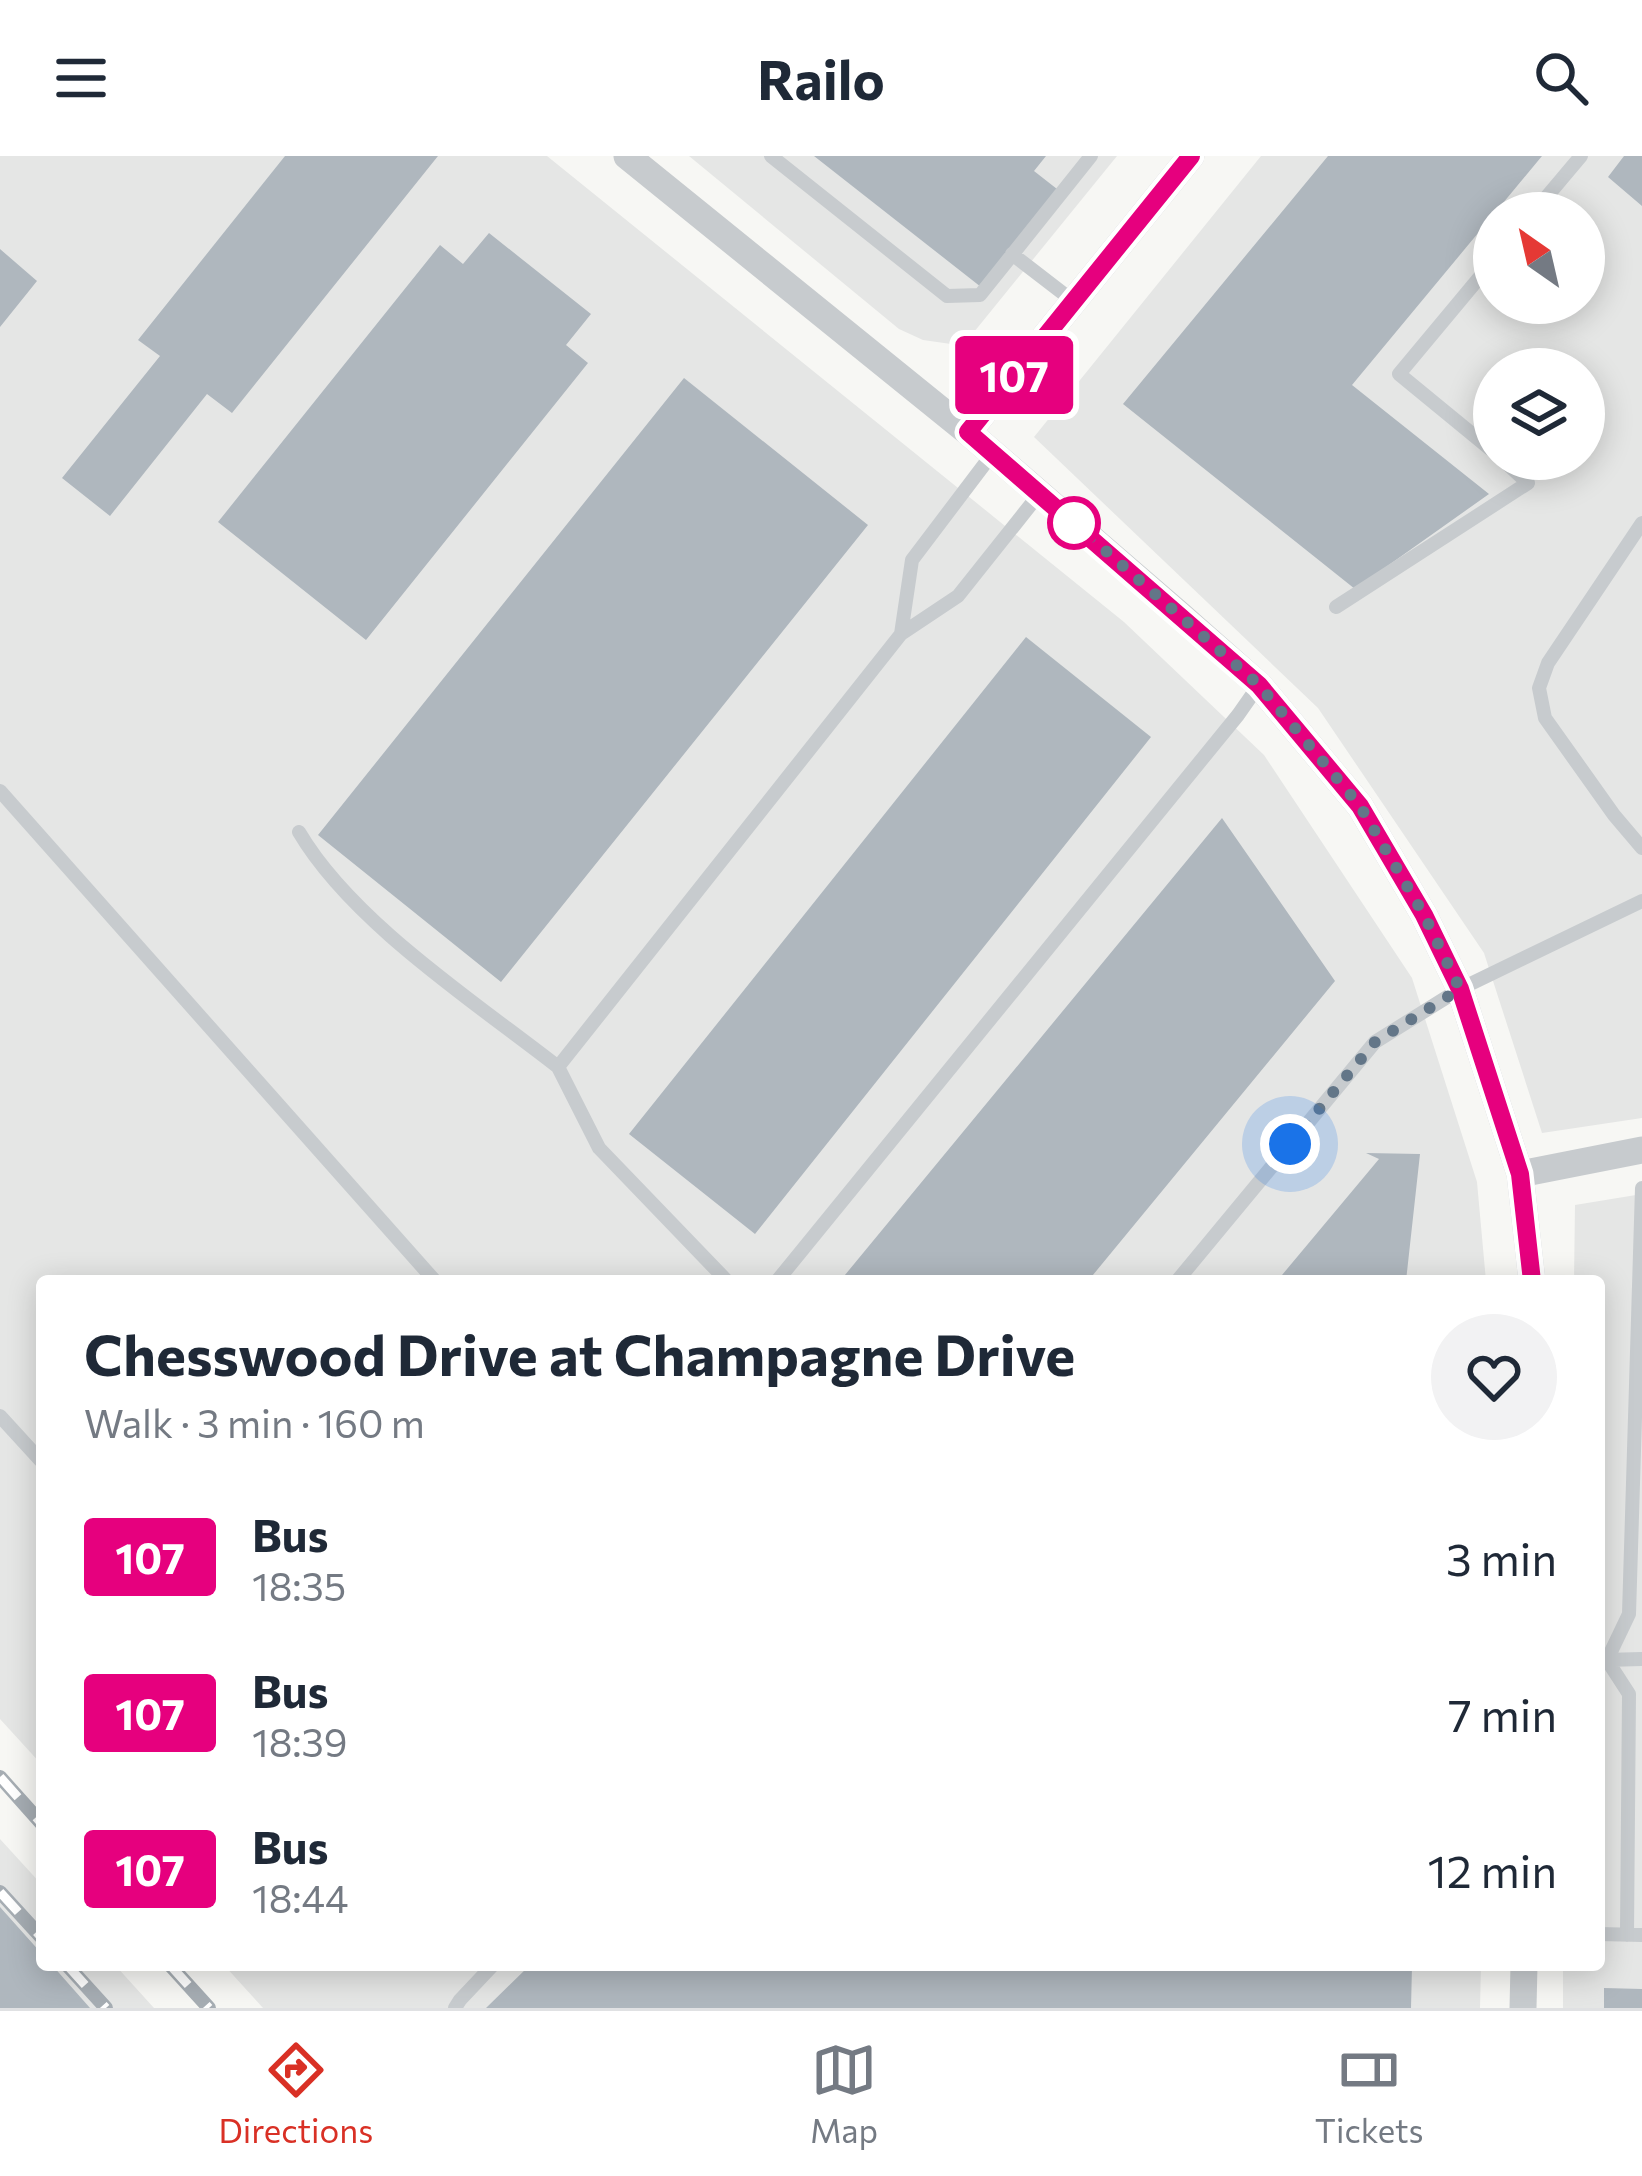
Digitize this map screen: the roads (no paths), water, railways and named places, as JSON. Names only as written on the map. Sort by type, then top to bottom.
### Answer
[{"type":"street","points":[[968,432],[1190,156]]},
{"type":"street","points":[[640,160],[993,453],[1259,685],[1360,806],[1424,915],[1460,989],[1520,1174],[1531,1275]]},
{"type":"street","points":[[1520,1174],[1641,1158]]},
{"type":"street","points":[[1523,2008],[1524,1971]]},
{"type":"lane","points":[[771,156],[947,296],[980,295],[1091,156]]},
{"type":"lane","points":[[1551,192],[1581,156]]},
{"type":"lane","points":[[1012,254],[1073,301]]},
{"type":"lane","points":[[1473,285],[1400,374],[1473,435]]},
{"type":"lane","points":[[901,634],[912,560],[993,453]]},
{"type":"lane","points":[[1336,608],[1528,483],[1525,480]]},
{"type":"lane","points":[[558,1067],[901,634],[958,596],[1040,494]]},
{"type":"lane","points":[[1642,523],[1548,663],[1539,688],[1545,718],[1642,848]]},
{"type":"lane","points":[[782,1275],[1259,685]]},
{"type":"lane","points":[[0,791],[429,1275]]},
{"type":"lane","points":[[299,832],[317,863],[391,937],[558,1067],[599,1148],[721,1275]]},
{"type":"lane","points":[[1182,1275],[1375,1042],[1460,989],[1642,901]]},
{"type":"lane","points":[[1605,1657],[1636,1618],[1642,1188]]},
{"type":"lane","points":[[0,1416],[36,1455]]},
{"type":"lane","points":[[1605,1659],[1642,1659]]},
{"type":"lane","points":[[1605,1662],[1629,1694],[1635,1935],[1605,1934]]},
{"type":"lane","points":[[455,2008],[488,1971]]},
{"type":"railway","points":[[0,1777],[36,1817]]},
{"type":"railway","points":[[0,1892],[36,1931]]},
{"type":"railway","points":[[72,1971],[106,2008]]},
{"type":"railway","points":[[175,1971],[209,2008]]}]
